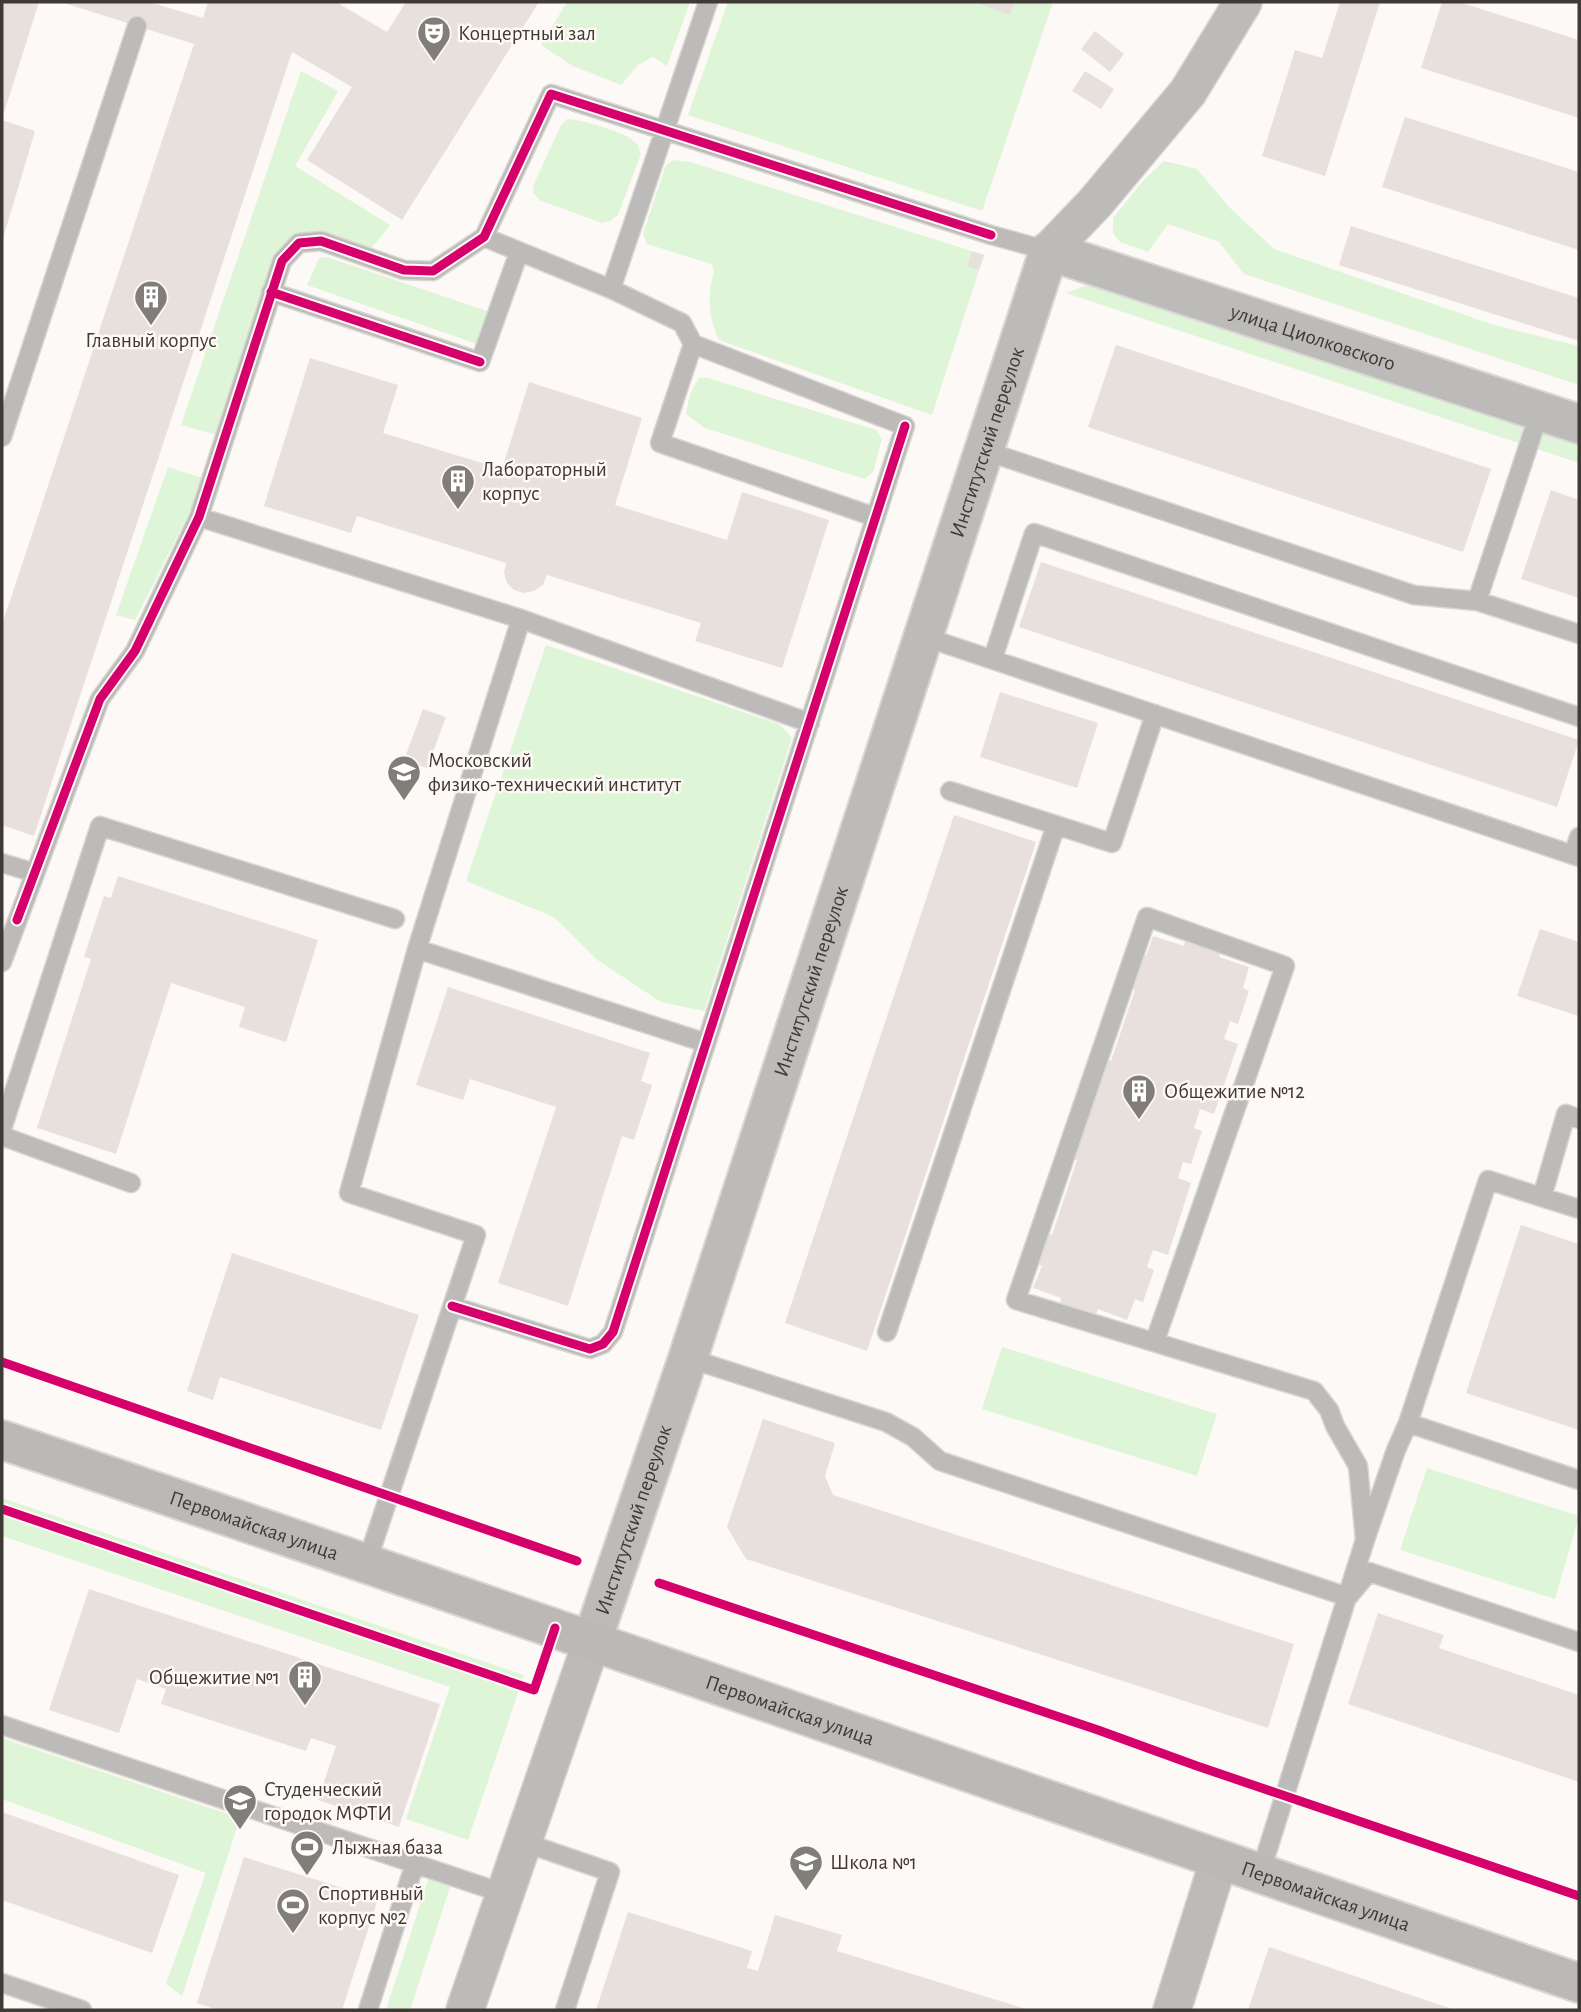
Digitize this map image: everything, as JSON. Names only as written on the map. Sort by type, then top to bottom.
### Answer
[{"type":"main road","name":"Первомайская улица","points":[[2,1440],[367,1562],[1579,1983]]},
{"type":"street","name":"Институтский переулок","points":[[465,2010],[688,1358],[1049,251],[1095,203],[1188,92],[1243,2]]},
{"type":"street","name":"улица Циолковского","points":[[1049,251],[1579,424]]},
{"type":"street","points":[[1172,2010],[1219,1860]]},
{"type":"lane","points":[[611,289],[708,2]]},
{"type":"lane","points":[[2,437],[137,26]]},
{"type":"lane","points":[[2,962],[100,699],[135,651],[199,517],[282,261],[299,243],[321,241],[404,270],[433,271],[484,237],[551,94],[990,235],[1049,251]]},
{"type":"lane","points":[[453,1306],[590,1349],[603,1344],[614,1332],[905,426],[693,344],[682,323],[611,289],[484,237]]},
{"type":"lane","points":[[271,292],[481,362],[519,252]]},
{"type":"lane","points":[[693,344],[660,443],[875,517]]},
{"type":"lane","points":[[1477,601],[1540,411]]},
{"type":"lane","points":[[983,450],[1414,595],[1477,601],[1579,634]]},
{"type":"lane","points":[[199,517],[521,619],[810,723]]},
{"type":"lane","points":[[993,658],[1034,533],[1579,717]]},
{"type":"lane","points":[[367,1562],[476,1234],[349,1193],[417,949],[521,619]]},
{"type":"lane","points":[[922,636],[1576,856],[1579,837]]},
{"type":"lane","points":[[950,791],[1112,843],[1155,715]]},
{"type":"lane","points":[[887,1332],[1056,825]]},
{"type":"lane","points":[[2,1129],[100,826],[395,919]]},
{"type":"lane","points":[[2,863],[35,873]]},
{"type":"lane","points":[[1156,1341],[1285,966],[1147,917],[1016,1300],[1314,1391],[1329,1410],[1358,1466],[1365,1539]]},
{"type":"lane","points":[[417,949],[706,1043]]},
{"type":"lane","points":[[1542,1197],[1566,1114],[1579,1119]]},
{"type":"lane","points":[[2,1136],[131,1183]]},
{"type":"lane","points":[[1260,1874],[1365,1539],[1408,1423],[1488,1180],[1579,1209]]},
{"type":"lane","points":[[688,1358],[886,1422],[914,1437],[940,1461],[1349,1597]]},
{"type":"lane","points":[[1408,1423],[1579,1480]]},
{"type":"lane","points":[[1349,1597],[1369,1572],[1578,1638]]},
{"type":"lane","points":[[2,1725],[505,1894]]},
{"type":"lane","points":[[523,1842],[610,1872],[565,2010]]},
{"type":"lane","points":[[368,2010],[415,1863]]},
{"type":"lane","points":[[2,1983],[82,2010]]},
{"type":"green space","points":[[567,2],[690,2],[667,66],[653,57],[638,65],[621,85],[573,66],[541,45]]},
{"type":"green space","points":[[728,2],[1053,2],[982,211],[688,115]]},
{"type":"green space","points":[[301,71],[338,91],[295,166],[390,225],[371,249],[325,232],[296,236],[217,435],[181,425]]},
{"type":"green space","points":[[567,119],[615,131],[632,140],[641,154],[618,215],[610,221],[602,223],[539,200],[533,192],[534,184],[561,125]]},
{"type":"green space","points":[[673,160],[690,162],[984,255],[932,415],[719,340],[711,314],[710,297],[714,270],[711,264],[647,244],[643,234],[666,165]]},
{"type":"green space","points":[[1164,161],[1197,169],[1229,207],[1274,249],[1494,325],[1579,346],[1579,385],[1244,274],[1219,242],[1168,224],[1148,252],[1120,242],[1113,233],[1113,218],[1142,182]]},
{"type":"green space","points":[[327,257],[490,312],[480,345],[307,285],[319,258]]},
{"type":"green space","points":[[1093,283],[1579,441],[1579,463],[1066,293]]},
{"type":"green space","points":[[699,378],[708,378],[876,430],[882,439],[873,472],[865,479],[705,428],[686,414],[690,394]]},
{"type":"green space","points":[[168,467],[202,478],[192,507],[135,620],[116,615]]},
{"type":"green space","points":[[546,645],[779,724],[792,738],[704,1011],[661,1002],[596,959],[554,917],[466,881]]},
{"type":"green space","points":[[1002,1347],[1217,1414],[1197,1476],[982,1409]]},
{"type":"green space","points":[[1427,1468],[1579,1516],[1555,1599],[1400,1550]]},
{"type":"green space","points":[[2,1498],[524,1675],[468,1840],[406,1819],[450,1687],[2,1536]]},
{"type":"green space","points":[[2,1738],[240,1818],[182,1996],[166,1984],[206,1873],[2,1799]]},
{"type":"green space","points":[[429,1877],[451,1884],[410,2010],[386,2010]]},
{"type":"building","points":[[2,2],[39,2],[2,119]]},
{"type":"building","name":"Главный корпус","points":[[61,2],[149,2],[203,18],[208,2],[336,2],[387,32],[406,2],[539,2],[402,220],[307,160],[352,87],[292,52],[34,836],[2,825],[2,625],[194,44]]},
{"type":"building","points":[[974,2],[1015,2],[1010,15]]},
{"type":"building","points":[[1340,2],[1380,2],[1325,176],[1262,156],[1295,50],[1322,58]]},
{"type":"building","points":[[1442,2],[1459,2],[1579,40],[1579,118],[1421,68]]},
{"type":"building","points":[[1095,31],[1124,54],[1110,72],[1081,49]]},
{"type":"building","points":[[1085,71],[1114,89],[1101,109],[1072,91]]},
{"type":"building","points":[[1405,117],[1579,172],[1579,250],[1382,187]]},
{"type":"building","points":[[2,120],[35,131],[2,242]]},
{"type":"building","points":[[1351,226],[1579,298],[1579,341],[1339,265]]},
{"type":"building","points":[[972,251],[984,255],[979,270],[967,267]]},
{"type":"building","points":[[1116,345],[1491,469],[1463,552],[1088,427]]},
{"type":"building","name":"Лабораторный корпус","points":[[310,358],[398,385],[383,433],[502,469],[529,382],[642,418],[615,505],[727,540],[742,492],[829,520],[782,668],[695,641],[701,623],[547,575],[543,585],[524,593],[514,590],[507,583],[504,573],[506,563],[357,516],[351,533],[264,506]]},
{"type":"building","points":[[1551,490],[1579,500],[1579,598],[1521,579]]},
{"type":"building","points":[[1041,562],[1579,740],[1557,807],[1019,627]]},
{"type":"building","points":[[1000,692],[1098,723],[1077,788],[980,757]]},
{"type":"building","points":[[423,709],[446,717],[427,768],[404,760]]},
{"type":"building","points":[[954,815],[1036,842],[867,1351],[785,1323]]},
{"type":"building","points":[[118,876],[318,940],[286,1042],[239,1027],[245,1007],[171,983],[116,1154],[37,1128],[91,959],[84,957],[104,896],[111,898]]},
{"type":"building","points":[[1540,929],[1579,942],[1579,1016],[1517,996]]},
{"type":"building","name":"Общежитие №12","points":[[1153,936],[1184,946],[1186,939],[1221,950],[1219,957],[1249,967],[1243,988],[1249,991],[1238,1024],[1230,1021],[1224,1039],[1238,1044],[1214,1114],[1200,1109],[1194,1128],[1202,1131],[1191,1164],[1183,1162],[1178,1178],[1191,1183],[1168,1255],[1153,1250],[1147,1267],[1154,1270],[1143,1302],[1135,1299],[1127,1320],[1098,1309],[1095,1316],[1060,1304],[1061,1298],[1033,1288],[1042,1266],[1034,1263],[1044,1232],[1052,1235],[1077,1160],[1069,1157],[1103,1058],[1111,1061],[1135,990],[1127,986],[1138,953],[1146,956]]},
{"type":"building","points":[[448,987],[650,1053],[641,1081],[652,1085],[634,1140],[622,1136],[568,1306],[498,1283],[556,1107],[470,1079],[463,1100],[416,1085]]},
{"type":"building","points":[[1521,1225],[1579,1244],[1579,1430],[1466,1393]]},
{"type":"building","points":[[232,1253],[419,1315],[381,1430],[220,1377],[213,1400],[187,1391]]},
{"type":"building","points":[[763,1419],[835,1443],[825,1476],[833,1495],[1294,1644],[1268,1728],[746,1559],[727,1527]]},
{"type":"building","name":"Общежитие №1","points":[[89,1589],[440,1704],[399,1827],[318,1800],[336,1746],[311,1738],[306,1751],[161,1704],[166,1689],[137,1679],[119,1733],[49,1710]]},
{"type":"building","points":[[1378,1613],[1444,1635],[1439,1648],[1579,1695],[1579,1782],[1348,1704]]},
{"type":"building","points":[[2,1812],[179,1875],[152,1953],[2,1900]]},
{"type":"building","name":"Спортивный корпус №2","points":[[244,1857],[378,1899],[342,2010],[218,2010],[197,2003]]},
{"type":"building","points":[[628,1912],[752,1951],[747,1968],[758,1971],[775,1915],[842,1935],[837,1951],[1029,2010],[596,2010]]},
{"type":"building","points":[[1269,1947],[1455,2010],[1248,2010]]},
{"type":"cycle path","points":[[17,920],[100,699],[135,651],[199,517],[282,261],[299,243],[321,241],[404,270],[433,271],[484,237],[551,94],[991,235]]},
{"type":"cycle path","points":[[271,292],[480,362]]},
{"type":"cycle path","points":[[452,1306],[590,1349],[603,1344],[613,1332],[905,426]]},
{"type":"cycle path","points":[[2,1362],[577,1561]]},
{"type":"cycle path","points":[[2,1509],[534,1690],[555,1628]]},
{"type":"cycle path","points":[[659,1583],[1098,1730],[1579,1896]]},
{"type":"place","name":"Концертный зал","points":[[434,63]]},
{"type":"place","name":"Главный корпус","points":[[151,327]]},
{"type":"place","name":"Лабораторный корпус","points":[[458,511]]},
{"type":"place","name":"Московский физико-технический институт","points":[[404,802]]},
{"type":"place","name":"Общежитие №12","points":[[1139,1121]]},
{"type":"place","name":"Общежитие №1","points":[[305,1707]]},
{"type":"place","name":"Студенческий городок МФТИ","points":[[240,1831]]},
{"type":"place","name":"Лыжная база","points":[[307,1877]]},
{"type":"place","name":"Школа №1","points":[[806,1892]]},
{"type":"place","name":"Спортивный корпус №2","points":[[293,1935]]}]
